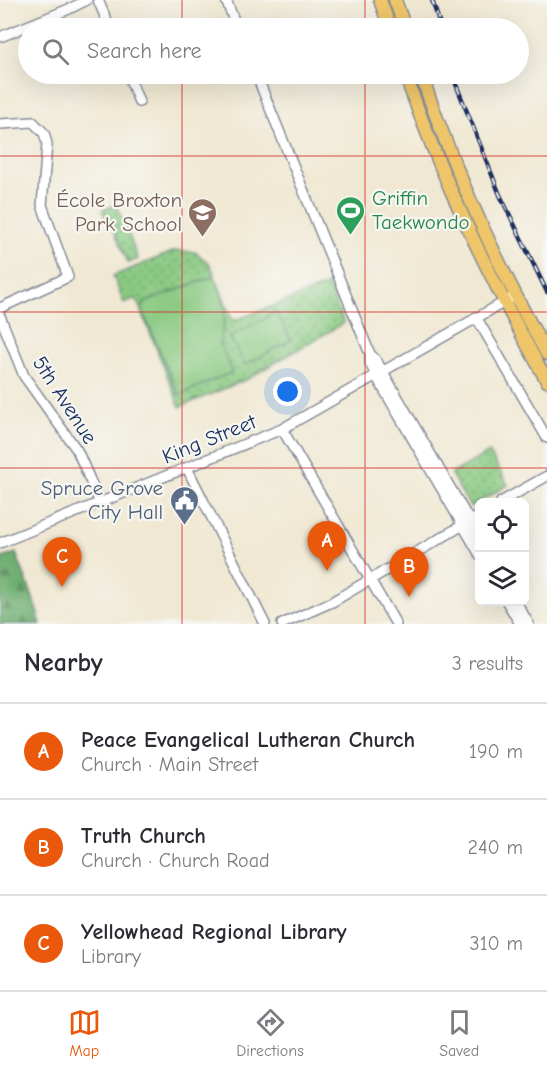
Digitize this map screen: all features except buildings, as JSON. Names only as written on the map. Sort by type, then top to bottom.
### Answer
[{"type":"main road","points":[[380,0],[386,18]]},
{"type":"main road","points":[[395,0],[401,18]]},
{"type":"main road","points":[[409,84],[450,190],[503,302],[547,381]]},
{"type":"main road","points":[[425,84],[459,174],[515,296],[547,354]]},
{"type":"street","points":[[47,18],[87,0]]},
{"type":"street","points":[[98,0],[106,18]]},
{"type":"street","points":[[226,0],[233,18]]},
{"type":"street","points":[[0,37],[18,30]]},
{"type":"street","points":[[132,84],[140,102]]},
{"type":"street","points":[[260,84],[379,374],[466,523],[479,552]]},
{"type":"street","points":[[0,124],[33,122],[44,133],[47,144],[42,205],[68,277],[0,308]]},
{"type":"street","name":"King Street","points":[[0,543],[282,429],[515,296]]},
{"type":"street","name":"5th Avenue","points":[[0,316],[24,376],[77,450],[100,502]]},
{"type":"street","points":[[476,317],[547,438]]},
{"type":"street","points":[[282,429],[396,624]]},
{"type":"street","points":[[187,468],[265,624]]},
{"type":"street","points":[[508,498],[547,476]]},
{"type":"street","points":[[282,624],[321,608],[475,518]]},
{"type":"street","points":[[466,523],[475,533]]},
{"type":"street","points":[[509,606],[520,624]]},
{"type":"street","points":[[518,606],[529,624]]},
{"type":"green space","points":[[117,205],[138,259],[128,263],[111,223],[106,220],[102,210]]},
{"type":"green space","points":[[175,251],[195,252],[210,264],[233,321],[328,285],[344,323],[247,379],[180,407],[136,298],[124,303],[113,276]]},
{"type":"green space","points":[[214,276],[222,294],[225,310],[219,345],[221,345],[232,372],[179,395],[141,308],[146,302]]},
{"type":"green space","points":[[276,312],[291,340],[245,365],[230,337]]},
{"type":"green space","points":[[489,452],[508,485],[486,498],[475,498],[475,504],[470,507],[451,474]]},
{"type":"green space","points":[[16,553],[41,624],[0,624],[0,559]]},
{"type":"railway","points":[[432,0],[438,18]]},
{"type":"railway","points":[[456,84],[500,195],[547,292]]},
{"type":"place","name":"Griffin Taekwondo","points":[[351,236]]},
{"type":"place","name":"École Broxton Park School","points":[[203,238]]},
{"type":"place","name":"Spruce Grove City Hall","points":[[184,526]]},
{"type":"place","name":"Peace Evangelical Lutheran Church","points":[[327,571]]},
{"type":"place","name":"Yellowhead Regional Library","points":[[62,587]]},
{"type":"place","name":"Truth Church","points":[[409,597]]}]
